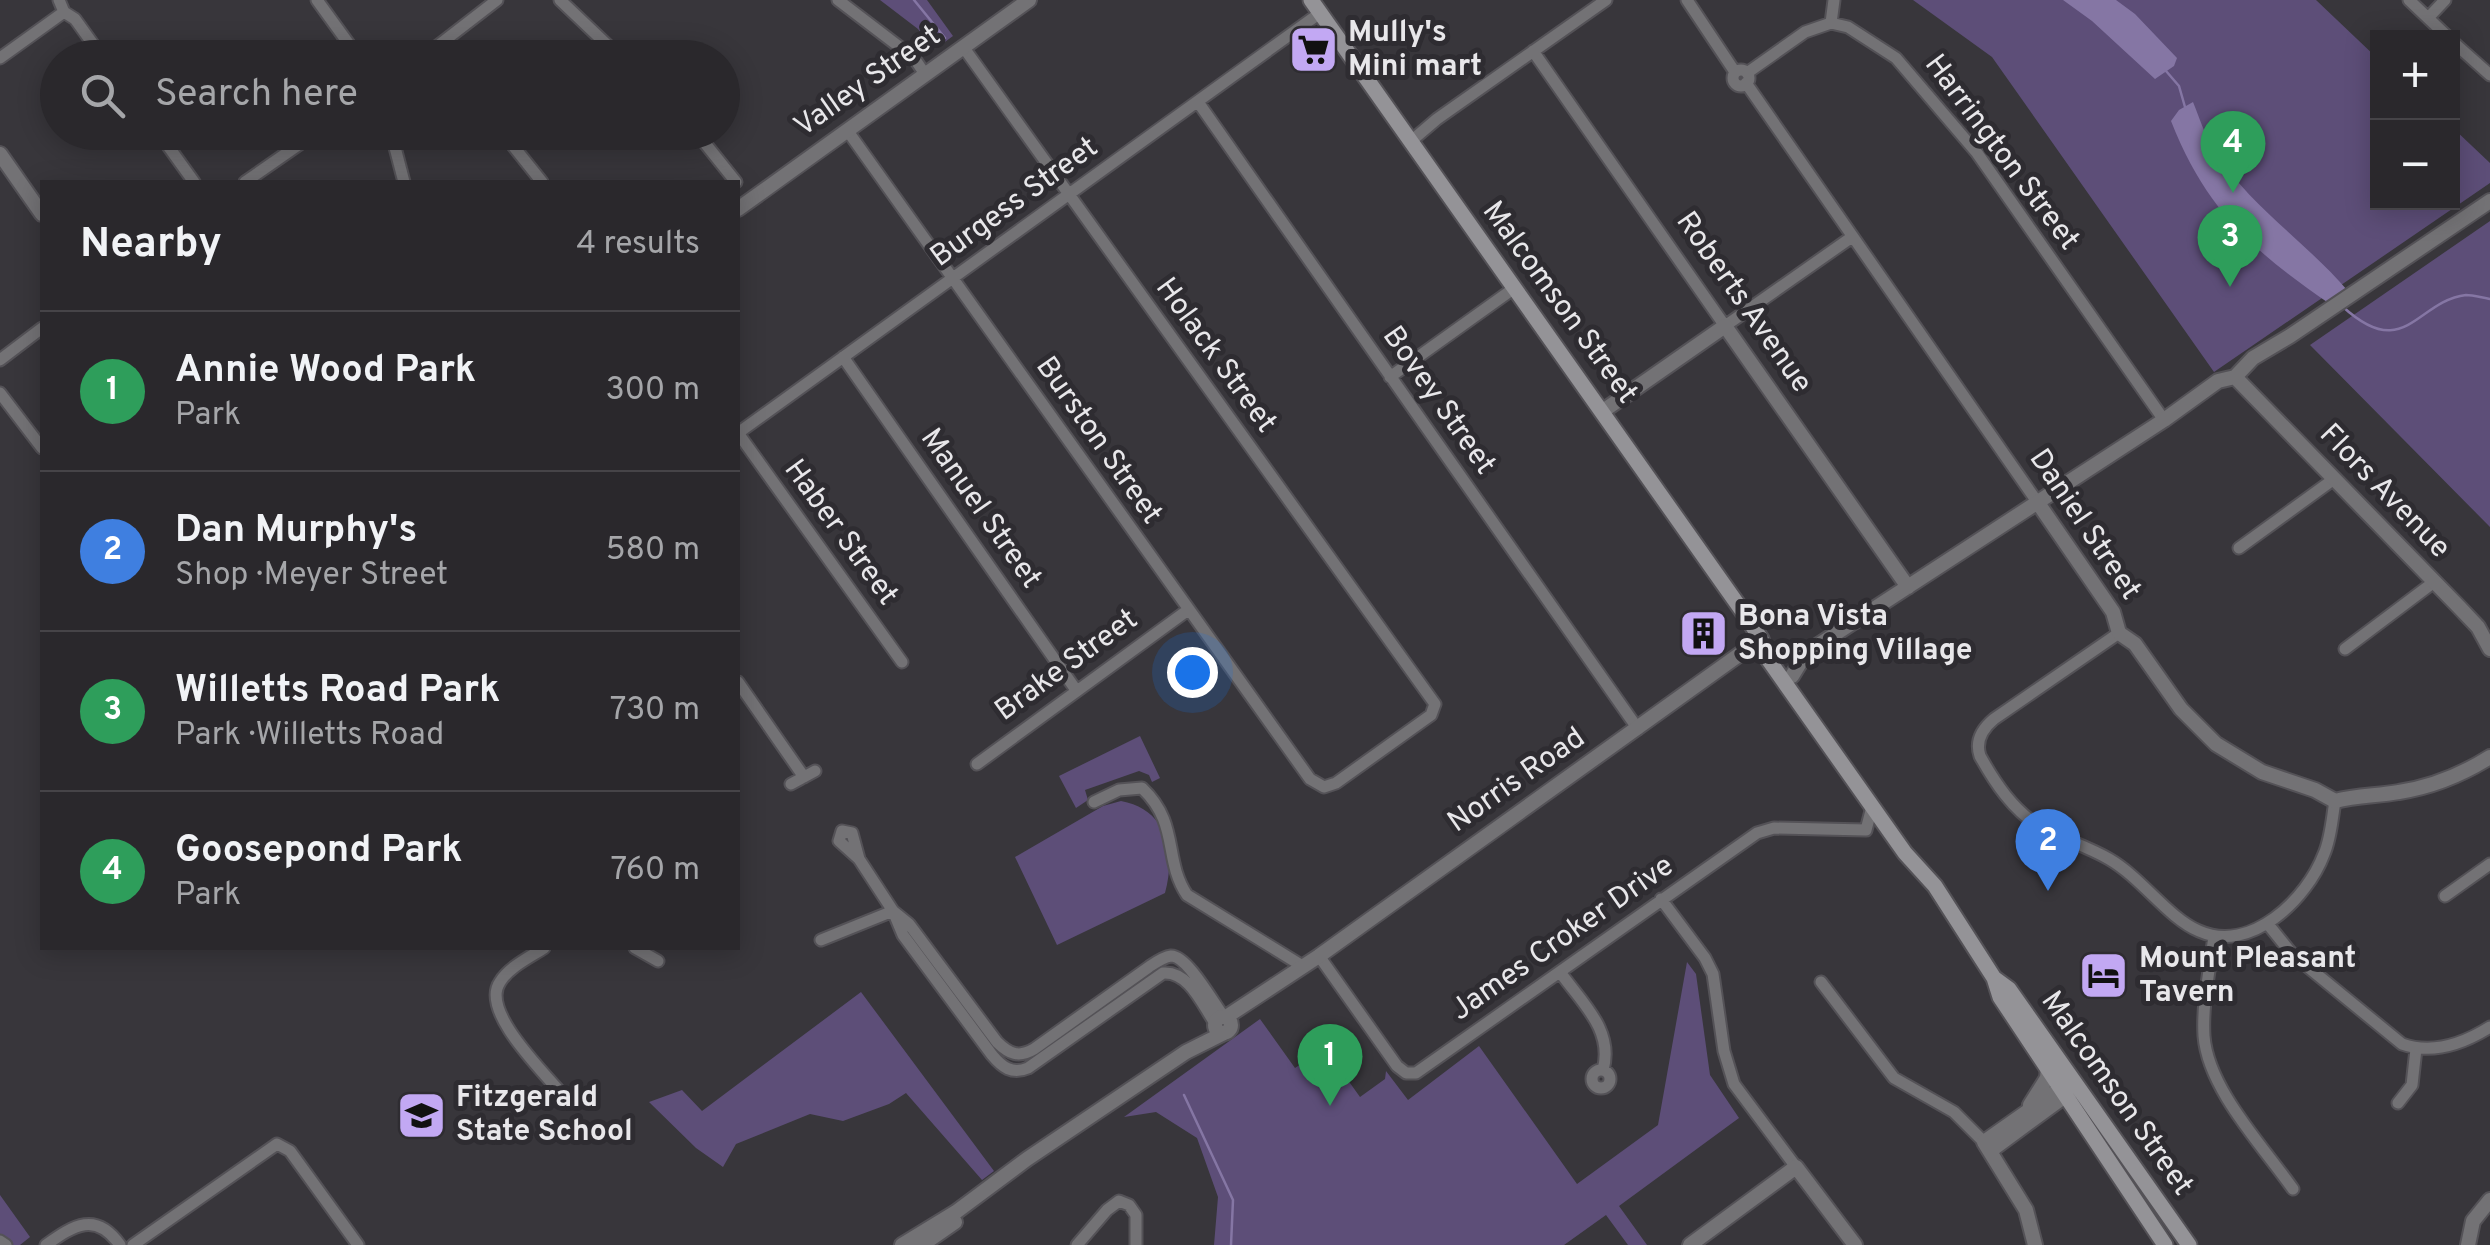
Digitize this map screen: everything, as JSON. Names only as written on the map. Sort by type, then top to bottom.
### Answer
[{"type":"main road","name":"Malcomson Street","points":[[1315,4],[1910,846],[1994,978],[2000,997],[2048,1067],[2070,1087],[2189,1245]]},
{"type":"main road","name":"Malcomson Street","points":[[1761,639],[1768,660],[1904,852],[1920,866]]},
{"type":"main road","name":"Malcomson Street","points":[[1994,978],[2009,990],[2166,1245]]},
{"type":"street","points":[[317,0],[346,40]]},
{"type":"street","points":[[453,40],[497,0]]},
{"type":"street","points":[[560,0],[602,40]]},
{"type":"street","points":[[838,0],[914,58],[925,74]]},
{"type":"street","name":"Valley Street","points":[[744,204],[1029,0]]},
{"type":"street","points":[[1410,142],[1606,0]]},
{"type":"street","name":"Daniel Street","points":[[1688,0],[2113,612],[2120,632],[2135,644],[2180,709],[2216,744],[2262,772],[2315,790],[2335,802]]},
{"type":"street","points":[[1743,76],[1805,32],[1831,24],[1834,0]]},
{"type":"street","points":[[2410,0],[2441,30]]},
{"type":"street","points":[[2428,18],[2445,0]]},
{"type":"street","name":"Burgess Street","points":[[740,432],[1198,102],[1315,4]]},
{"type":"street","points":[[0,58],[61,6],[90,40]]},
{"type":"street","name":"Harrington Street","points":[[1831,24],[1848,26],[1896,58],[1938,104],[1977,153],[2164,420]]},
{"type":"street","points":[[2460,47],[2490,75]]},
{"type":"street","name":"Holack Street","points":[[964,48],[1435,704],[1431,714],[1336,783],[1324,787],[1310,779]]},
{"type":"street","name":"Roberts Avenue","points":[[1534,51],[1908,587]]},
{"type":"street","name":"Bovey Street","points":[[1198,102],[1638,729]]},
{"type":"street","name":"Burston Street","points":[[847,130],[1310,779]]},
{"type":"street","points":[[171,150],[193,180]]},
{"type":"street","points":[[247,180],[290,150]]},
{"type":"street","points":[[396,150],[403,180]]},
{"type":"street","points":[[516,150],[540,180]]},
{"type":"street","points":[[710,150],[734,180]]},
{"type":"street","points":[[0,154],[40,211]]},
{"type":"street","points":[[1792,676],[1806,653],[2201,396],[2237,381],[2290,336],[2490,201]]},
{"type":"street","points":[[1602,412],[1852,237]]},
{"type":"street","points":[[1390,376],[1513,288]]},
{"type":"street","points":[[0,360],[40,330]]},
{"type":"street","name":"Manuel Street","points":[[843,358],[1076,690]]},
{"type":"street","name":"Flors Avenue","points":[[2237,381],[2478,626],[2490,649]]},
{"type":"street","points":[[0,393],[40,445]]},
{"type":"street","name":"Haber Street","points":[[740,436],[902,662]]},
{"type":"street","points":[[2239,548],[2334,479]]},
{"type":"street","points":[[2345,648],[2434,582]]},
{"type":"street","name":"Brake Street","points":[[976,764],[1188,610]]},
{"type":"street","points":[[2120,632],[1989,724],[1978,741],[1980,756],[2019,812],[2039,826],[2109,858],[2197,931],[2214,936],[2238,935],[2267,923],[2294,900],[2317,870],[2329,839],[2335,802],[2354,795],[2425,786],[2490,757]]},
{"type":"street","name":"Norris Road","points":[[902,1245],[956,1212],[1222,1024],[1238,1018],[1761,639]]},
{"type":"street","points":[[740,685],[810,774],[791,784]]},
{"type":"street","points":[[1094,802],[1119,790],[1142,788],[1167,824],[1179,880],[1188,896],[1304,967]]},
{"type":"street","name":"James Croker Drive","points":[[1320,956],[1397,1066],[1413,1074],[1756,833],[1774,828],[1866,830],[1872,807]]},
{"type":"street","points":[[859,859],[893,911],[910,924],[1005,1068],[1018,1071],[1163,959],[1173,956],[1182,960],[1222,1024]]},
{"type":"street","points":[[2445,896],[2490,864]]},
{"type":"street","points":[[1661,899],[1705,958],[1712,974],[1734,1084],[1855,1245]]},
{"type":"street","points":[[821,940],[893,911]]},
{"type":"street","points":[[2267,923],[2292,954],[2384,1031],[2416,1049],[2467,1041],[2490,1027]]},
{"type":"street","points":[[2214,936],[2204,1014],[2204,1038],[2212,1068],[2293,1188]]},
{"type":"street","points":[[541,950],[501,978],[495,990],[495,1004],[504,1024],[568,1100]]},
{"type":"street","points":[[639,950],[658,960]]},
{"type":"street","points":[[1163,959],[1166,973]]},
{"type":"street","points":[[1560,972],[1604,1035],[1608,1052],[1603,1070]]},
{"type":"street","points":[[1142,979],[1166,973],[1181,976],[1205,999]]},
{"type":"street","points":[[1822,982],[1894,1078],[1954,1112],[1987,1147],[2026,1210],[2035,1245]]},
{"type":"street","points":[[981,1030],[1007,1051],[1037,1054]]},
{"type":"street","points":[[2398,1103],[2412,1084],[2416,1049]]},
{"type":"street","points":[[998,1062],[1007,1051]]},
{"type":"street","points":[[2024,1114],[2043,1084],[2048,1067]]},
{"type":"street","name":"Norris Road","points":[[922,1245],[1157,1072]]},
{"type":"street","points":[[1987,1147],[2024,1114],[2070,1087]]},
{"type":"street","points":[[1987,1147],[2070,1087]]},
{"type":"street","points":[[134,1245],[277,1144],[290,1151],[358,1245]]},
{"type":"street","points":[[1690,1245],[1796,1167]]},
{"type":"street","points":[[2468,1245],[2473,1221],[2490,1200]]},
{"type":"street","points":[[1077,1245],[1119,1201],[1129,1205],[1136,1216],[1136,1245]]},
{"type":"street","points":[[46,1245],[71,1227],[85,1224],[106,1229],[120,1245]]},
{"type":"shaded area","points":[[880,0],[927,0],[953,36],[938,47],[930,45],[918,29]]},
{"type":"shaded area","points":[[1913,0],[2316,0],[2370,51],[2370,210],[2451,210],[2214,372],[1992,57]]},
{"type":"shaded area","points":[[2063,0],[2116,0],[2177,58],[2174,66],[2155,79]]},
{"type":"shaded area","points":[[2193,102],[2209,142],[2230,172],[2348,291],[2330,304],[2255,246],[2216,204],[2171,121],[2179,110]]},
{"type":"shaded area","points":[[2460,135],[2490,163],[2490,183],[2460,204]]},
{"type":"shaded area","points":[[2490,221],[2490,527],[2310,345]]},
{"type":"shaded area","points":[[1140,736],[1160,778],[1152,782],[1149,775],[1139,771],[1085,790],[1088,800],[1076,808],[1059,776]]},
{"type":"shaded area","points":[[1121,801],[1149,813],[1165,835],[1169,863],[1165,893],[1057,945],[1015,857],[1103,806]]},
{"type":"shaded area","points":[[1687,962],[1696,974],[1710,1075],[1739,1118],[1619,1206],[1647,1245],[1628,1245],[1606,1215],[1564,1245],[1214,1245],[1218,1197],[1197,1138],[1156,1112],[1124,1117],[1260,1019],[1295,1068],[1325,1048],[1360,1097],[1385,1079],[1386,1071],[1408,1100],[1479,1046],[1577,1184],[1658,1125]]},
{"type":"shaded area","points":[[861,992],[994,1171],[982,1180],[906,1093],[889,1104],[843,1121],[810,1114],[736,1144],[723,1167],[696,1148],[649,1102],[682,1090],[702,1111]]},
{"type":"shaded area","points":[[0,1195],[30,1237],[20,1245],[0,1245]]},
{"type":"waterway","points":[[914,0],[945,38]]},
{"type":"waterway","points":[[2166,71],[2179,86],[2185,107]]},
{"type":"waterway","points":[[2342,306],[2363,322],[2381,330],[2396,330],[2449,300],[2466,295],[2490,299]]},
{"type":"waterway","points":[[1184,1095],[1233,1200],[1231,1245]]},
{"type":"place","name":"Mully's Mini mart","points":[[1313,50]]},
{"type":"place","name":"Goosepond Park","points":[[2233,193]]},
{"type":"place","name":"Willetts Road Park","points":[[2230,287]]},
{"type":"place","name":"Bona Vista Shopping Village","points":[[1703,634]]},
{"type":"place","name":"Dan Murphy's","points":[[2048,891]]},
{"type":"place","name":"Mount Pleasant Tavern","points":[[2104,976]]},
{"type":"place","name":"Annie Wood Park","points":[[1330,1106]]},
{"type":"place","name":"Fitzgerald State School","points":[[421,1115]]}]
